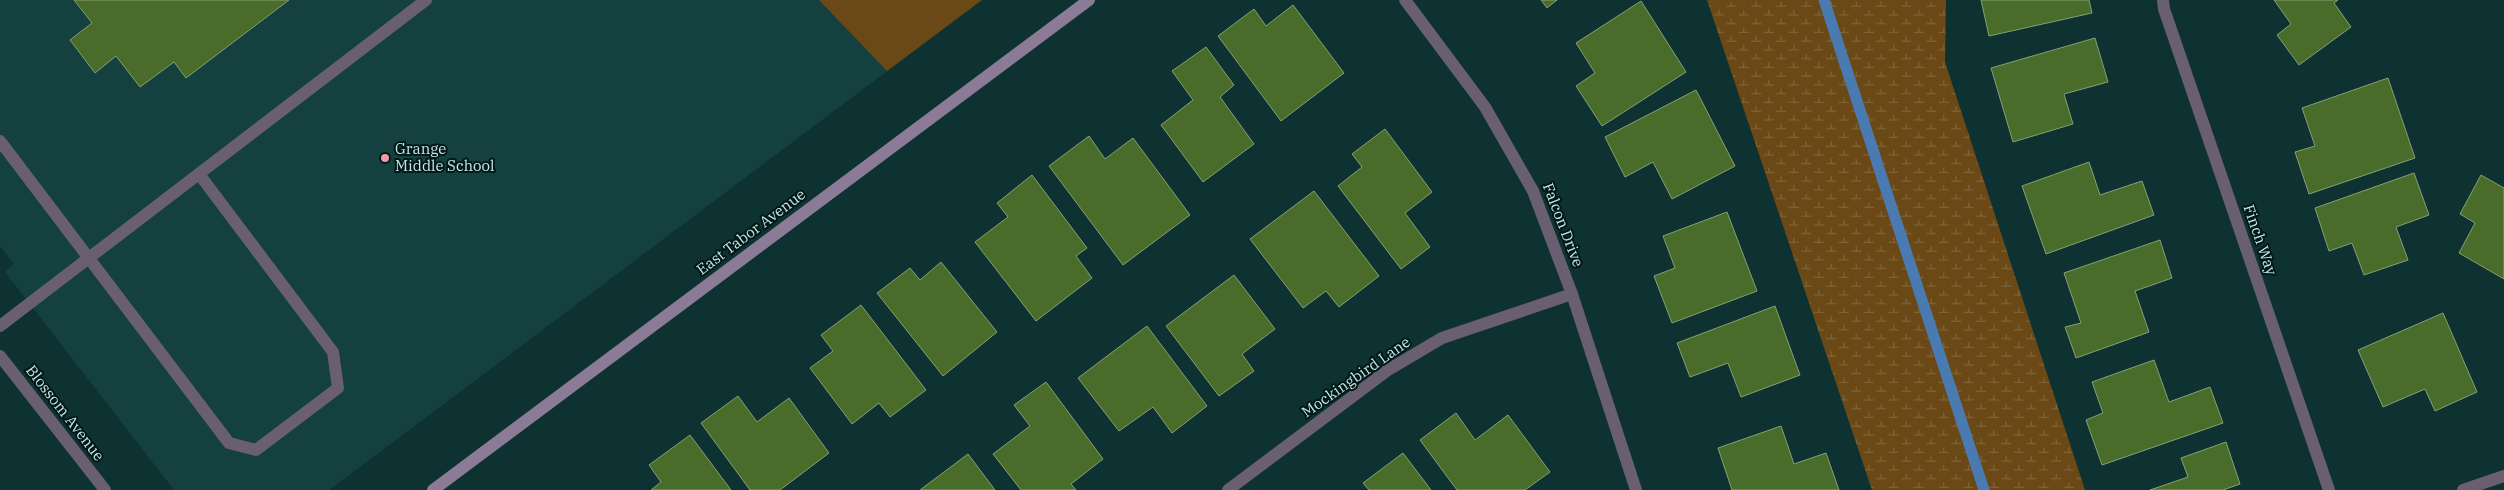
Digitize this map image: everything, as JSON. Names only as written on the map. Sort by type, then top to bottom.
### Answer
[{"type":"main road","name":"East Tabor Avenue","points":[[433,490],[1089,0]]},
{"type":"street","points":[[0,326],[426,0]]},
{"type":"street","name":"Falcon Drive","points":[[1405,0],[1485,106],[1533,192],[1572,294],[1636,490]]},
{"type":"street","name":"Finch Way","points":[[2163,0],[2164,10],[2329,490]]},
{"type":"street","points":[[0,141],[229,443],[256,450],[338,388],[333,352],[199,174]]},
{"type":"street","name":"Mockingbird Lane","points":[[1228,490],[1388,370],[1442,338],[1572,294]]},
{"type":"street","name":"Blossom Avenue","points":[[0,356],[104,490]]},
{"type":"street","points":[[2462,490],[2504,476]]},
{"type":"shaded area","name":"Grange Middle School","points":[[0,0],[982,0],[329,490],[174,490],[5,272],[14,264],[0,246]]},
{"type":"green space","points":[[819,0],[982,0],[887,71]]},
{"type":"green space","points":[[1707,0],[1946,0],[1945,62],[2085,490],[1872,490]]},
{"type":"building","points":[[74,0],[289,0],[186,78],[174,62],[140,87],[116,56],[95,73],[70,40],[92,23]]},
{"type":"building","points":[[1541,0],[1557,0],[1547,8]]},
{"type":"building","points":[[1981,0],[2089,0],[2092,13],[1989,36]]},
{"type":"building","points":[[2274,0],[2338,0],[2334,3],[2351,27],[2299,65],[2277,35],[2291,24]]},
{"type":"building","points":[[1641,1],[1686,72],[1602,126],[1576,86],[1595,73],[1576,43]]},
{"type":"building","points":[[1293,5],[1344,73],[1281,121],[1218,36],[1254,9],[1266,26]]},
{"type":"building","points":[[2095,38],[2108,82],[2064,94],[2073,124],[2013,142],[1991,68]]},
{"type":"building","points":[[1206,47],[1234,85],[1220,97],[1254,144],[1203,182],[1161,125],[1193,100],[1172,71]]},
{"type":"building","points":[[2388,78],[2415,158],[2309,194],[2295,152],[2315,146],[2302,108]]},
{"type":"building","points":[[1696,90],[1735,166],[1672,199],[1653,162],[1625,177],[1605,137]]},
{"type":"building","points":[[1385,129],[1432,192],[1405,213],[1430,247],[1401,269],[1338,186],[1362,167],[1352,154]]},
{"type":"building","points":[[1089,136],[1105,159],[1133,138],[1190,215],[1123,265],[1049,166]]},
{"type":"building","points":[[2089,162],[2100,195],[2142,181],[2154,215],[2046,254],[2022,186]]},
{"type":"building","points":[[2414,173],[2429,215],[2396,227],[2408,260],[2364,275],[2352,243],[2329,251],[2315,208]]},
{"type":"building","points":[[1032,175],[1087,248],[1076,256],[1092,278],[1036,321],[975,242],[1008,217],[997,203]]},
{"type":"building","points":[[2481,175],[2504,188],[2504,279],[2459,253],[2475,223],[2460,214]]},
{"type":"building","points":[[1314,191],[1379,276],[1339,307],[1326,291],[1303,308],[1250,239]]},
{"type":"building","points":[[1727,212],[1757,291],[1672,323],[1654,276],[1675,268],[1663,236]]},
{"type":"building","points":[[2160,240],[2172,278],[2135,291],[2149,332],[2076,358],[2065,327],[2081,323],[2064,273]]},
{"type":"building","points":[[941,262],[997,332],[943,376],[877,293],[910,268],[920,280]]},
{"type":"building","points":[[1234,275],[1275,329],[1242,354],[1254,371],[1219,396],[1166,326]]},
{"type":"building","points":[[861,305],[926,390],[890,417],[879,403],[852,424],[810,368],[833,351],[821,335]]},
{"type":"building","points":[[1775,306],[1800,375],[1741,397],[1728,363],[1690,377],[1677,343]]},
{"type":"building","points":[[2443,313],[2477,392],[2435,411],[2425,389],[2383,407],[2358,350]]},
{"type":"building","points":[[1147,326],[1207,406],[1172,433],[1153,407],[1119,431],[1078,378]]},
{"type":"building","points":[[2154,360],[2169,402],[2210,387],[2223,423],[2102,465],[2086,420],[2103,413],[2092,382]]},
{"type":"building","points":[[1046,382],[1103,459],[1071,484],[1076,490],[1021,490],[993,454],[1030,426],[1014,405]]},
{"type":"building","points":[[738,396],[757,422],[789,398],[829,453],[780,490],[750,490],[701,423]]},
{"type":"building","points":[[1456,413],[1475,440],[1508,415],[1550,472],[1525,490],[1457,490],[1420,440]]},
{"type":"building","points":[[1781,426],[1794,464],[1826,453],[1839,490],[1732,490],[1718,448]]},
{"type":"building","points":[[690,435],[731,490],[651,490],[661,482],[649,465]]},
{"type":"building","points":[[2226,442],[2240,484],[2223,490],[2150,490],[2188,477],[2181,458]]},
{"type":"building","points":[[1403,453],[1431,490],[1369,490],[1363,483]]},
{"type":"building","points":[[968,454],[995,490],[920,490]]},
{"type":"waterway","points":[[1824,0],[1984,490]]},
{"type":"place","name":"Grange Middle School","points":[[385,158]]}]
